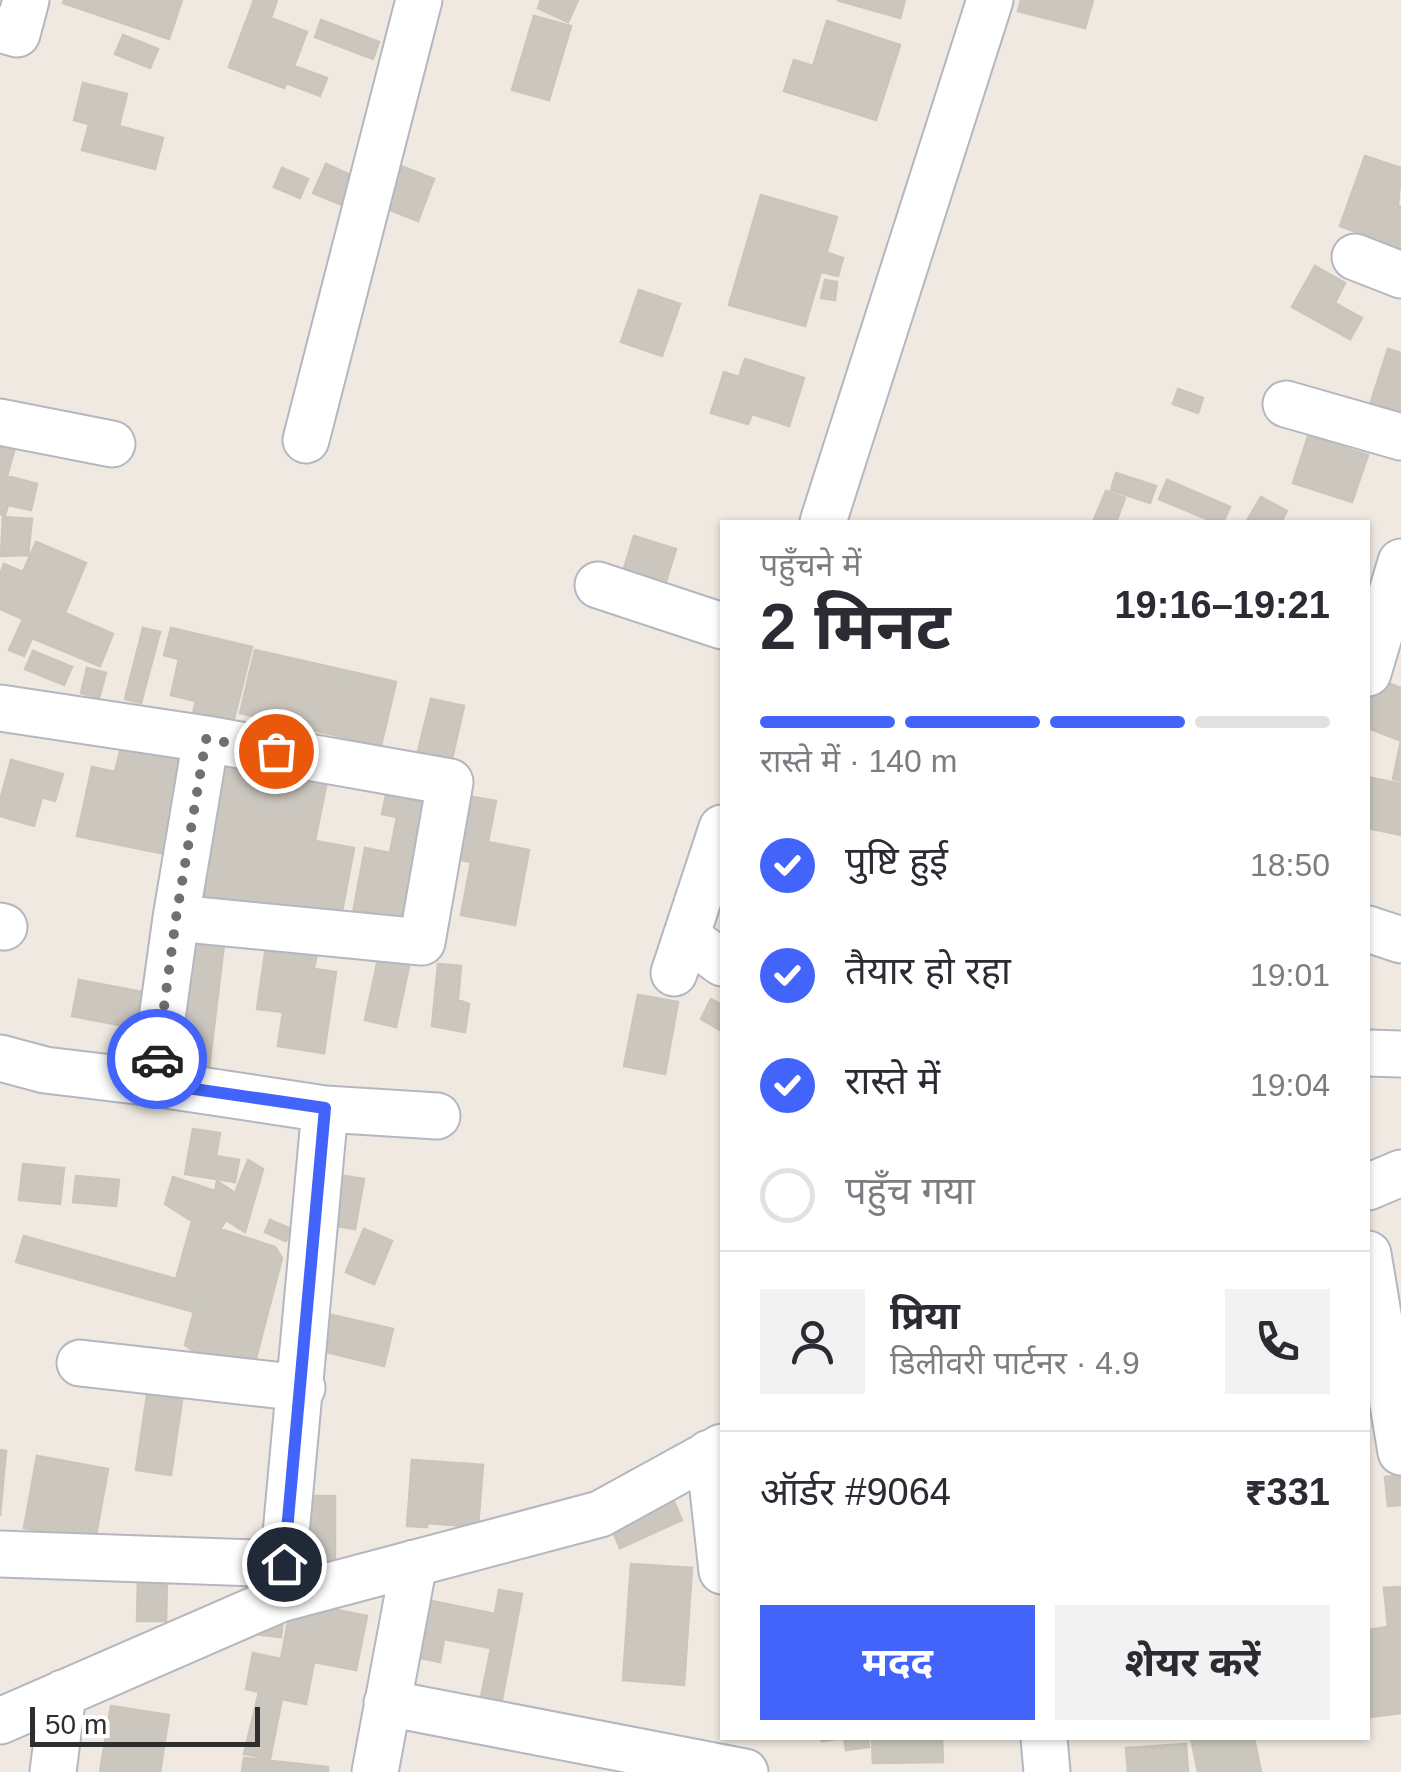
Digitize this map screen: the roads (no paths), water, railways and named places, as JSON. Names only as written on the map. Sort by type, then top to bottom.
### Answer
[{"type":"street","points":[[0,29],[17,34],[26,0]]},
{"type":"street","points":[[306,440],[419,0]]},
{"type":"street","points":[[824,520],[990,0]]},
{"type":"street","points":[[1355,258],[1401,274]]},
{"type":"street","points":[[1286,404],[1401,437]]},
{"type":"street","points":[[0,422],[112,444]]},
{"type":"street","points":[[1370,664],[1389,564]]},
{"type":"street","points":[[598,585],[720,625]]},
{"type":"street","points":[[0,708],[450,782],[422,942],[176,918]]},
{"type":"street","points":[[153,1083],[206,739]]},
{"type":"street","points":[[720,834],[680,954],[720,963]]},
{"type":"street","points":[[1370,930],[1401,940]]},
{"type":"street","points":[[1370,1053],[1401,1054]]},
{"type":"street","points":[[0,1058],[45,1070],[325,1108],[437,1116]]},
{"type":"street","points":[[282,1581],[325,1108]]},
{"type":"street","points":[[1370,1186],[1401,1173]]},
{"type":"street","points":[[1380,1269],[1401,1452]]},
{"type":"street","points":[[80,1363],[302,1388]]},
{"type":"street","points":[[0,1554],[282,1581],[414,1563],[600,1514],[716,1450],[720,1530]]},
{"type":"street","points":[[375,1772],[414,1563]]},
{"type":"street","points":[[0,1721],[63,1694],[282,1581]]},
{"type":"street","points":[[54,1772],[63,1694]]},
{"type":"street","points":[[388,1703],[746,1772],[741,1740]]},
{"type":"street","points":[[1044,1740],[1047,1772]]}]
